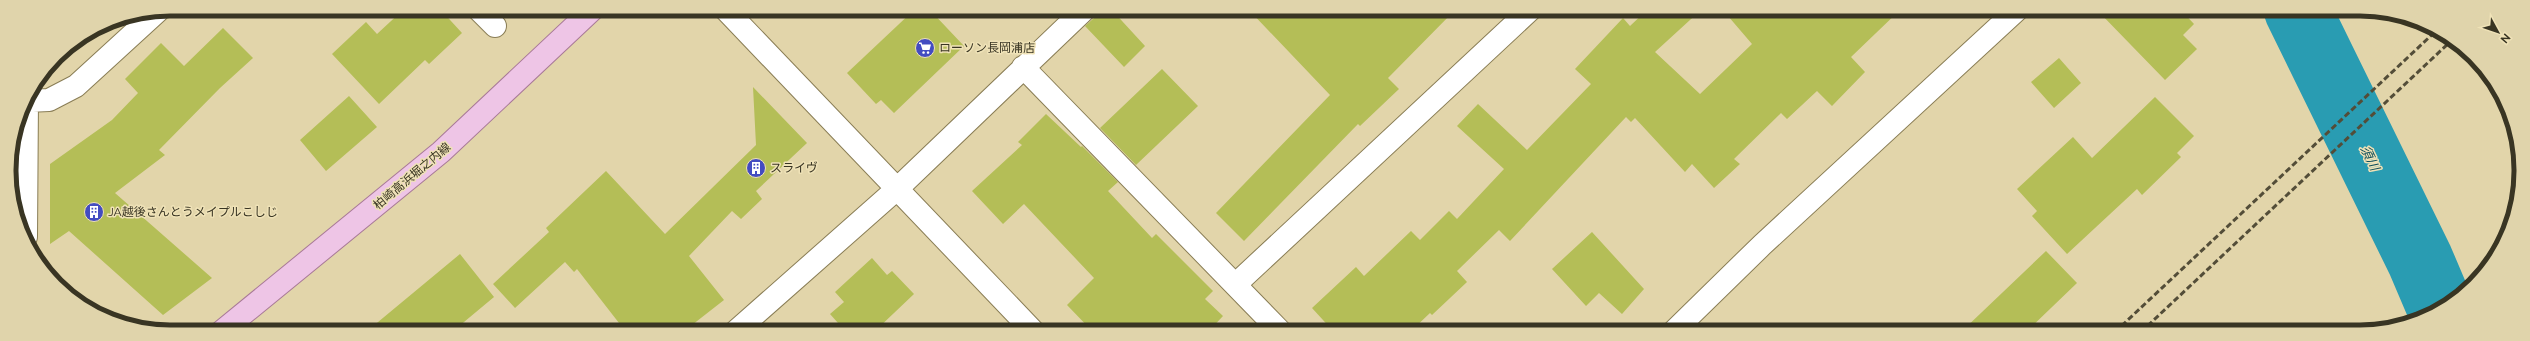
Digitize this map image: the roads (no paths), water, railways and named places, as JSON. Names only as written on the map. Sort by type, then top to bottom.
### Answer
[{"type":"main road","name":"柏崎高浜堀之内線","points":[[230,325],[441,152],[586,16]]},
{"type":"street","points":[[485,16],[495,26]]},
{"type":"street","points":[[732,16],[898,188],[1027,325]]},
{"type":"street","points":[[748,325],[898,188],[1078,16]]},
{"type":"street","points":[[1236,284],[1524,16]]},
{"type":"street","points":[[1680,325],[1762,245],[2010,16]]},
{"type":"street","points":[[34,99],[49,100],[76,86],[152,17]]},
{"type":"street","points":[[1023,67],[1275,325]]},
{"type":"street","points":[[26,225],[27,114]]},
{"type":"waterway","name":"須川","points":[[2300,16],[2420,260],[2438,303]]},
{"type":"railway","points":[[2122,325],[2432,34]]},
{"type":"railway","points":[[2148,325],[2448,44]]},
{"type":"place","name":"ローソン長岡浦店","points":[[925,48]]},
{"type":"place","name":"スライヴ","points":[[756,168]]},
{"type":"place","name":"JA越後さんとうメイプルこしじ","points":[[94,212]]}]
